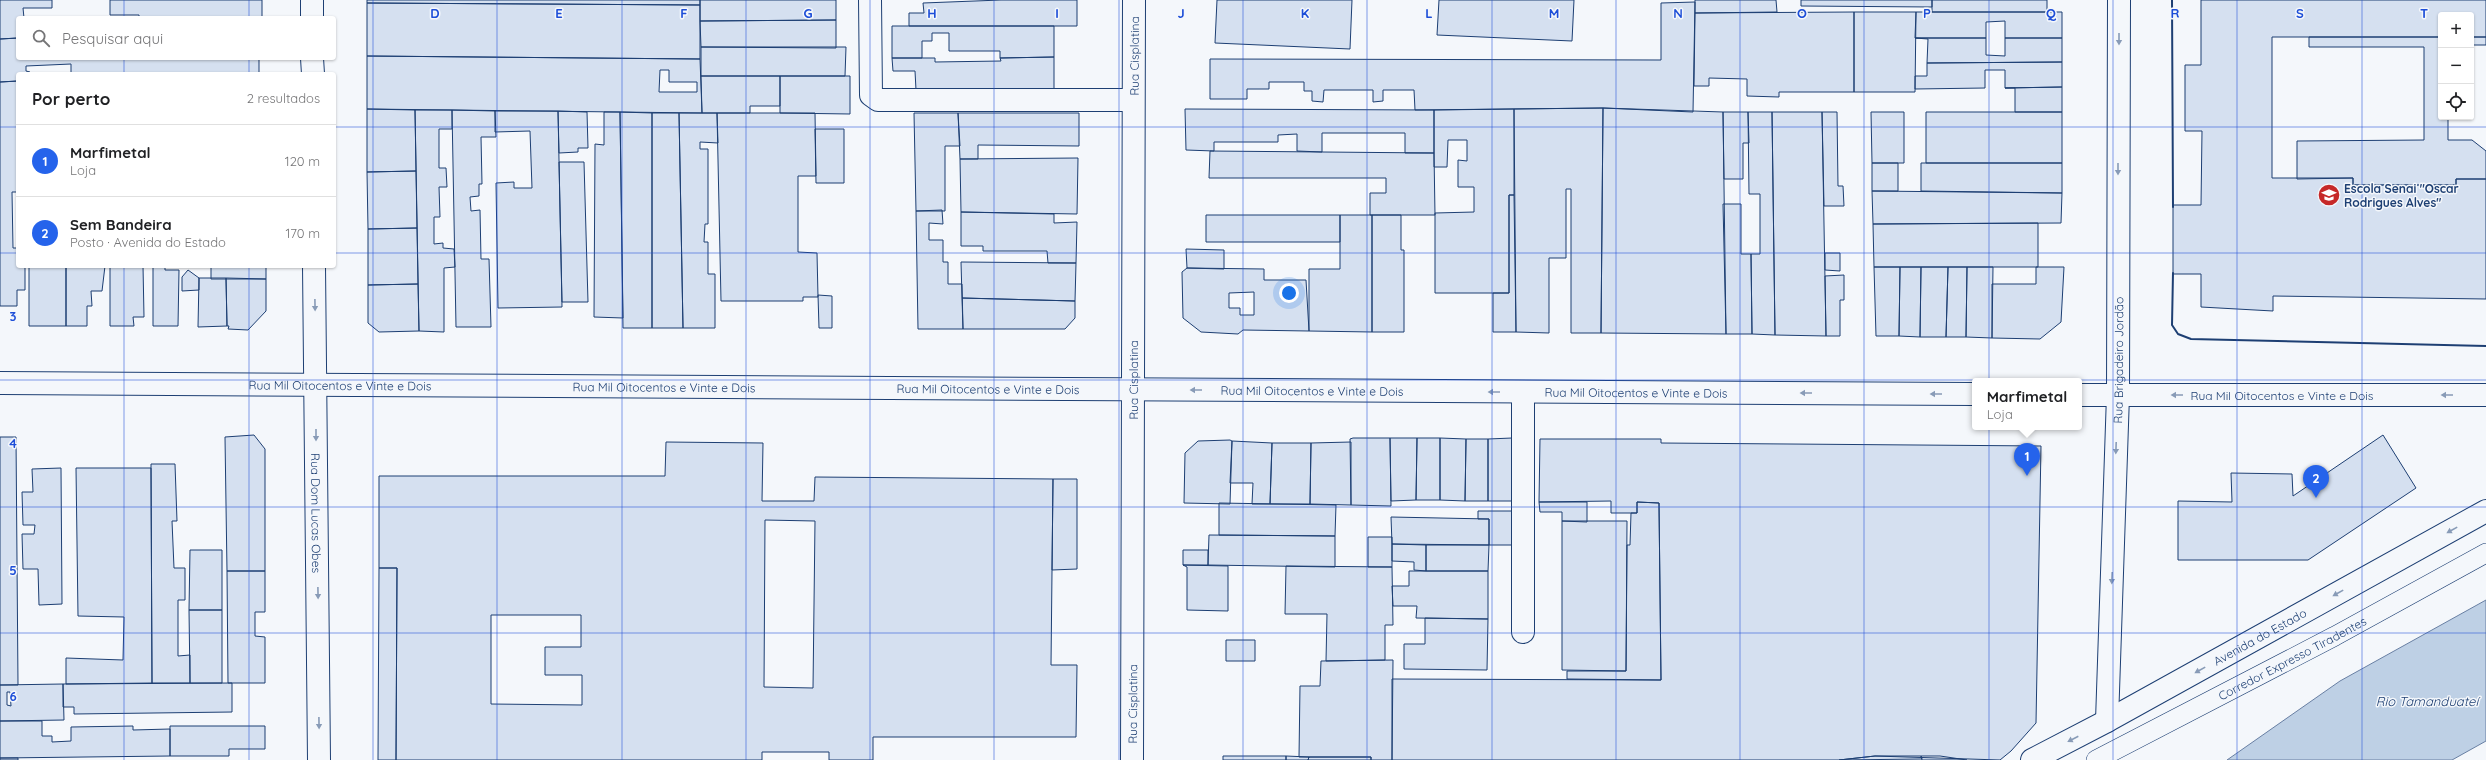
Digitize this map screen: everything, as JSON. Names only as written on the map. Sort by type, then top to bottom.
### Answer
[{"type":"main road","points":[[312,0],[312,16]]},
{"type":"main road","points":[[870,0],[871,95],[878,100],[1133,100]]},
{"type":"main road","name":"Rua Cisplatina","points":[[1132,760],[1134,0]]},
{"type":"main road","name":"Rua Brigadeiro Jordão","points":[[2107,721],[2118,395],[2119,0]]},
{"type":"main road","points":[[312,60],[312,72]]},
{"type":"main road","name":"Rua Dom Lucas Obes","points":[[314,268],[319,760]]},
{"type":"main road","name":"Rua Mil Oitocentos e Vinte e Dois","points":[[0,383],[1972,394]]},
{"type":"main road","points":[[1523,392],[1523,632]]},
{"type":"main road","name":"Rua Mil Oitocentos e Vinte e Dois","points":[[2082,395],[2486,395]]},
{"type":"main road","name":"Avenida do Estado","points":[[2032,760],[2107,721],[2486,511]]},
{"type":"lane","name":"Corredor Expresso Tiradentes","points":[[2096,760],[2335,636],[2486,553]]},
{"type":"water","name":"Rio Tamanduateí","points":[[2486,600],[2486,741],[2452,760],[2227,760],[2340,681]]},
{"type":"building","points":[[0,0],[52,0],[52,8],[23,8],[24,16],[16,16],[16,38],[0,39]]},
{"type":"building","points":[[110,0],[262,0],[262,16],[110,15]]},
{"type":"building","points":[[367,0],[700,0],[700,5],[367,3]]},
{"type":"building","points":[[700,0],[836,0],[836,20],[700,21]]},
{"type":"building","points":[[1001,0],[1077,0],[1077,26],[909,26],[909,13],[924,13],[923,3]]},
{"type":"building","points":[[1217,0],[1352,0],[1350,49],[1215,43]]},
{"type":"building","points":[[1439,0],[1574,0],[1572,41],[1437,35]]},
{"type":"building","points":[[1695,0],[1776,0],[1777,12],[1695,13]]},
{"type":"building","points":[[1801,0],[1932,0],[1932,7],[1801,6]]},
{"type":"building","points":[[1932,0],[2047,0],[2047,12],[1932,12]]},
{"type":"building","points":[[2201,0],[2486,0],[2486,37],[2474,37],[2474,12],[2438,12],[2438,37],[2272,37],[2272,178],[2353,178],[2353,185],[2456,185],[2456,179],[2486,179],[2486,299],[2273,296],[2273,311],[2201,307],[2201,274],[2173,274],[2173,205],[2201,205],[2202,131],[2185,131],[2185,65],[2201,65]]},
{"type":"building","points":[[1695,2],[1693,112],[1603,108],[1415,110],[1414,90],[1383,90],[1383,101],[1373,102],[1373,90],[1324,90],[1323,102],[1312,101],[1312,91],[1304,91],[1304,82],[1269,82],[1269,89],[1247,89],[1247,99],[1210,99],[1210,59],[1661,60],[1661,3]]},
{"type":"building","points":[[367,3],[700,5],[700,59],[367,56]]},
{"type":"building","points":[[1854,12],[1916,12],[1915,92],[1854,92]]},
{"type":"building","points":[[1854,12],[1854,92],[1779,92],[1779,97],[1747,96],[1747,79],[1709,78],[1709,86],[1694,86],[1695,13]]},
{"type":"building","points":[[1916,12],[2062,12],[2062,38],[2005,38],[2005,21],[1986,22],[1986,38],[1915,38]]},
{"type":"building","points":[[836,20],[836,48],[701,47],[700,21]]},
{"type":"building","points":[[892,26],[1054,26],[1054,57],[1000,58],[1000,51],[949,51],[949,33],[932,33],[932,41],[922,41],[922,58],[892,58]]},
{"type":"building","points":[[2309,37],[2438,37],[2438,120],[2448,120],[2448,140],[2472,140],[2486,151],[2486,179],[2456,179],[2456,185],[2353,185],[2353,178],[2297,179],[2297,141],[2424,140],[2424,47],[2309,47]]},
{"type":"building","points":[[2474,37],[2486,37],[2486,45],[2474,45]]},
{"type":"building","points":[[16,38],[16,60],[259,60],[259,72],[71,72],[71,64],[26,66],[26,71],[30,72],[16,72],[16,81],[0,82],[0,39]]},
{"type":"building","points":[[1915,38],[1986,38],[1986,55],[2005,56],[2005,38],[2062,38],[2062,62],[1927,63],[1928,39]]},
{"type":"building","points":[[701,47],[846,47],[845,76],[701,76]]},
{"type":"building","points":[[367,56],[700,59],[702,113],[367,109]],"holes":[[[660,70],[669,70],[669,82],[697,82],[697,92],[659,92]]]},
{"type":"building","points":[[1054,57],[1054,90],[916,90],[915,71],[893,71],[892,58],[935,58],[935,62],[1001,61],[1000,58]]},
{"type":"building","points":[[2062,62],[2062,87],[2005,88],[2005,70],[1985,70],[1985,88],[1915,89],[1915,76],[1927,76],[1927,63]]},
{"type":"building","points":[[701,76],[780,76],[780,106],[750,106],[750,113],[702,113]]},
{"type":"building","points":[[780,76],[850,76],[850,114],[780,113]]},
{"type":"building","points":[[16,81],[16,192],[12,192],[13,248],[16,248],[16,268],[25,268],[25,290],[17,290],[17,306],[0,306],[0,82]]},
{"type":"building","points":[[2062,87],[2062,112],[2015,112],[2015,88],[2005,88]]},
{"type":"building","points":[[1603,108],[1723,112],[1726,334],[1601,333]]},
{"type":"building","points":[[1603,108],[1601,333],[1571,333],[1571,189],[1566,189],[1566,258],[1549,258],[1549,333],[1516,332],[1514,109]]},
{"type":"building","points":[[367,109],[415,110],[416,171],[367,172]]},
{"type":"building","points":[[1185,109],[1434,110],[1434,153],[1405,153],[1405,133],[1322,133],[1322,152],[1297,151],[1297,134],[1278,135],[1278,142],[1214,142],[1214,151],[1186,150]]},
{"type":"building","points":[[1514,109],[1514,195],[1509,195],[1509,293],[1435,293],[1435,213],[1474,212],[1474,187],[1458,187],[1458,160],[1467,161],[1467,140],[1448,140],[1447,167],[1434,167],[1434,110]]},
{"type":"building","points":[[415,110],[452,110],[452,129],[439,129],[439,168],[446,168],[447,187],[439,187],[440,217],[434,217],[434,244],[443,243],[443,248],[454,249],[455,267],[444,268],[444,332],[419,331]]},
{"type":"building","points":[[452,110],[495,111],[496,137],[481,137],[482,184],[479,184],[479,196],[470,197],[471,211],[480,210],[481,259],[489,259],[491,327],[456,327]]},
{"type":"building","points":[[495,111],[558,111],[562,307],[498,308],[496,183],[514,182],[514,188],[532,188],[530,131],[495,132]]},
{"type":"building","points":[[558,111],[587,112],[588,148],[578,148],[578,152],[559,153]]},
{"type":"building","points":[[604,112],[620,112],[623,318],[594,317],[595,144],[604,145]]},
{"type":"building","points":[[620,112],[652,113],[652,328],[623,328]]},
{"type":"building","points":[[1723,112],[1748,112],[1749,143],[1743,143],[1743,179],[1724,179]]},
{"type":"building","points":[[1748,112],[1772,112],[1775,335],[1752,334],[1751,254],[1760,254],[1760,194],[1749,194]]},
{"type":"building","points":[[1772,112],[1822,112],[1826,336],[1775,335]]},
{"type":"building","points":[[1822,112],[1837,112],[1838,186],[1843,186],[1844,206],[1824,206]]},
{"type":"building","points":[[1871,112],[1904,112],[1904,163],[1872,163]]},
{"type":"building","points":[[1926,112],[2062,112],[2062,163],[1926,163]]},
{"type":"building","points":[[652,113],[679,113],[683,328],[652,328]]},
{"type":"building","points":[[679,113],[717,113],[718,143],[700,142],[700,149],[708,149],[708,224],[705,224],[704,242],[708,242],[708,274],[715,274],[715,328],[683,328]]},
{"type":"building","points":[[717,113],[815,113],[816,176],[798,176],[798,252],[817,253],[818,297],[803,297],[803,301],[721,301]]},
{"type":"building","points":[[914,113],[958,113],[960,146],[945,146],[945,211],[916,211]]},
{"type":"building","points":[[958,113],[1079,113],[1079,146],[978,145],[978,159],[960,159]]},
{"type":"building","points":[[815,129],[844,129],[844,183],[816,183]]},
{"type":"building","points":[[1210,151],[1434,153],[1435,215],[1370,215],[1370,193],[1386,193],[1386,178],[1209,178]]},
{"type":"building","points":[[1078,158],[1077,214],[961,212],[960,159]]},
{"type":"building","points":[[559,162],[584,162],[588,302],[562,302]]},
{"type":"building","points":[[1872,163],[1898,163],[1898,191],[1872,191]]},
{"type":"building","points":[[1921,163],[2062,163],[2062,193],[1921,191]]},
{"type":"building","points":[[416,171],[417,228],[368,229],[367,172]]},
{"type":"building","points":[[1872,191],[2062,193],[2061,223],[1873,224]]},
{"type":"building","points":[[1509,195],[1514,195],[1516,332],[1493,332],[1493,293],[1509,293]]},
{"type":"building","points":[[1723,204],[1741,204],[1741,254],[1751,254],[1752,334],[1726,334]]},
{"type":"building","points":[[942,210],[943,224],[929,223],[929,240],[943,240],[943,262],[948,262],[948,284],[962,284],[963,329],[918,329],[916,211]]},
{"type":"building","points":[[961,212],[1054,214],[1054,223],[1077,222],[1076,263],[1048,263],[1047,251],[983,251],[983,246],[961,246]]},
{"type":"building","points":[[1206,215],[1340,215],[1340,242],[1206,242]]},
{"type":"building","points":[[1340,215],[1372,215],[1372,332],[1309,331],[1309,269],[1340,269]]},
{"type":"building","points":[[1372,215],[1401,215],[1401,250],[1404,250],[1404,332],[1372,332]]},
{"type":"building","points":[[2038,223],[2038,267],[1874,267],[1873,224]]},
{"type":"building","points":[[417,228],[418,284],[368,285],[368,229]]},
{"type":"building","points":[[1186,249],[1224,250],[1224,269],[1187,268]]},
{"type":"building","points":[[1825,253],[1840,253],[1840,271],[1825,270]]},
{"type":"building","points":[[961,262],[1076,263],[1075,301],[962,298]]},
{"type":"building","points":[[1874,267],[1900,267],[1899,336],[1876,336]]},
{"type":"building","points":[[1900,267],[1921,267],[1920,337],[1899,336]]},
{"type":"building","points":[[1921,267],[1948,267],[1946,337],[1920,337]]},
{"type":"building","points":[[1948,267],[1967,267],[1966,337],[1946,337]]},
{"type":"building","points":[[1967,267],[1993,267],[1992,338],[1966,337]]},
{"type":"building","points":[[2036,267],[2064,267],[2061,322],[2040,339],[1992,338],[1992,284],[2036,284]]},
{"type":"building","points":[[29,268],[66,268],[66,326],[29,326]]},
{"type":"building","points":[[66,268],[105,268],[102,291],[91,291],[92,306],[87,306],[87,326],[66,326]]},
{"type":"building","points":[[110,268],[143,268],[144,317],[133,317],[134,326],[110,326]]},
{"type":"building","points":[[153,268],[179,270],[178,326],[153,326]]},
{"type":"building","points":[[211,268],[266,268],[266,279],[211,279]]},
{"type":"building","points":[[1187,268],[1264,269],[1264,280],[1306,280],[1309,331],[1243,330],[1238,334],[1201,332],[1183,318],[1182,272]],"holes":[[[1254,292],[1254,315],[1240,315],[1240,308],[1229,308],[1229,293]]]},
{"type":"building","points":[[188,270],[199,278],[199,290],[182,291],[182,277]]},
{"type":"building","points":[[1844,275],[1844,300],[1840,300],[1840,336],[1826,336],[1825,276]]},
{"type":"building","points":[[199,278],[226,278],[227,326],[198,327]]},
{"type":"building","points":[[226,278],[266,279],[266,311],[248,330],[228,329]]},
{"type":"building","points":[[418,284],[419,331],[379,332],[368,323],[368,285]]},
{"type":"building","points":[[818,295],[832,296],[832,328],[819,328]]},
{"type":"building","points":[[962,298],[1075,301],[1075,318],[1065,329],[963,329]]},
{"type":"building","points":[[254,435],[265,449],[265,571],[227,571],[225,437]]},
{"type":"building","points":[[2383,435],[2416,488],[2308,560],[2178,560],[2178,501],[2232,502],[2231,473],[2292,474],[2293,496]]},
{"type":"building","points":[[0,437],[16,437],[18,685],[0,685]]},
{"type":"building","points":[[1390,438],[1391,506],[1351,505],[1350,439]]},
{"type":"building","points":[[1390,438],[1417,438],[1416,500],[1391,501]]},
{"type":"building","points":[[1417,438],[1440,438],[1440,500],[1416,500]]},
{"type":"building","points":[[1440,438],[1466,439],[1465,501],[1440,500]]},
{"type":"building","points":[[1512,438],[1513,501],[1488,501],[1488,439]]},
{"type":"building","points":[[1466,439],[1488,439],[1488,501],[1465,501]]},
{"type":"building","points":[[1540,439],[1661,439],[1661,443],[2041,446],[2036,723],[2011,751],[2000,760],[1875,756],[1839,760],[1392,760],[1392,679],[1661,680],[1659,503],[1637,502],[1637,513],[1611,513],[1611,501],[1539,502]]},
{"type":"building","points":[[1198,441],[1232,441],[1230,504],[1184,503],[1185,453]]},
{"type":"building","points":[[1232,441],[1272,443],[1270,504],[1252,504],[1253,483],[1230,483]]},
{"type":"building","points":[[666,442],[763,443],[762,501],[814,501],[815,477],[1053,479],[1051,665],[1077,665],[1076,737],[873,737],[873,760],[829,760],[829,752],[762,752],[762,760],[396,760],[397,568],[379,568],[379,476],[665,476]],"holes":[[[765,520],[815,521],[813,688],[764,687]],[[491,615],[581,615],[581,647],[545,647],[545,675],[582,675],[582,705],[491,704]]]},
{"type":"building","points":[[1351,442],[1351,505],[1310,504],[1311,443]]},
{"type":"building","points":[[1272,443],[1311,443],[1310,504],[1270,504]]},
{"type":"building","points":[[151,464],[175,464],[177,521],[172,521],[174,568],[185,568],[185,600],[178,600],[178,656],[190,655],[190,683],[152,683]]},
{"type":"building","points":[[61,468],[62,604],[39,605],[38,569],[23,569],[22,534],[34,534],[35,525],[23,525],[22,492],[33,492],[32,469]]},
{"type":"building","points":[[76,468],[151,468],[152,683],[66,684],[66,658],[123,660],[124,617],[78,616]]},
{"type":"building","points":[[1053,479],[1077,479],[1077,569],[1052,570]]},
{"type":"building","points":[[1539,502],[1587,502],[1587,522],[1562,521],[1562,512],[1540,512]]},
{"type":"building","points":[[1637,502],[1659,503],[1661,680],[1567,679],[1567,671],[1626,671],[1627,545],[1630,545],[1631,513],[1637,513]]},
{"type":"building","points":[[1219,503],[1336,505],[1335,536],[1219,535]]},
{"type":"building","points":[[1478,511],[1513,511],[1513,545],[1489,545],[1489,519],[1478,519]]},
{"type":"building","points":[[1391,517],[1489,519],[1489,545],[1392,544]]},
{"type":"building","points":[[1562,521],[1627,521],[1626,671],[1562,670]]},
{"type":"building","points":[[1209,535],[1335,536],[1335,567],[1208,565]]},
{"type":"building","points":[[1368,537],[1392,537],[1392,567],[1368,567]]},
{"type":"building","points":[[1392,544],[1426,545],[1426,571],[1414,570],[1414,562],[1392,561]]},
{"type":"building","points":[[1426,545],[1489,545],[1488,571],[1426,571]]},
{"type":"building","points":[[190,550],[222,550],[222,610],[189,610]]},
{"type":"building","points":[[1183,550],[1208,550],[1208,565],[1183,565]]},
{"type":"building","points":[[1183,565],[1228,566],[1228,611],[1187,610],[1187,567]]},
{"type":"building","points":[[1286,566],[1392,567],[1393,625],[1385,625],[1385,660],[1326,661],[1327,614],[1285,614]]},
{"type":"building","points":[[379,568],[397,568],[396,760],[378,760]]},
{"type":"building","points":[[227,571],[265,571],[265,612],[255,612],[255,636],[265,637],[265,683],[228,683]]},
{"type":"building","points":[[1409,571],[1488,571],[1488,619],[1416,618],[1417,606],[1393,606],[1392,586],[1409,586]]},
{"type":"building","points":[[189,610],[222,610],[222,683],[190,683]]},
{"type":"building","points":[[1425,618],[1488,619],[1487,670],[1404,669],[1404,644],[1425,644]]},
{"type":"building","points":[[1226,640],[1255,640],[1255,661],[1226,661]]},
{"type":"building","points":[[1393,660],[1392,760],[1371,760],[1371,757],[1299,757],[1300,686],[1320,686],[1321,661]]},
{"type":"building","points":[[232,683],[232,712],[74,714],[74,707],[63,707],[63,684]]},
{"type":"building","points":[[63,684],[64,720],[0,721],[0,685]],"holes":[[[7,692],[10,692],[11,706],[7,705]]]},
{"type":"building","points":[[0,721],[42,721],[42,736],[52,736],[52,742],[71,741],[71,727],[133,726],[133,730],[170,729],[170,756],[0,758]]},
{"type":"building","points":[[170,726],[265,726],[265,749],[229,749],[229,756],[170,756]]},
{"type":"building","points":[[1223,756],[1286,756],[1286,760],[1223,760]]},
{"type":"building","points":[[1286,756],[1309,757],[1308,760],[1286,760]]},
{"type":"building","points":[[1875,756],[1921,756],[1922,759],[1839,760]]},
{"type":"building","points":[[1921,756],[1940,756],[1967,760],[1922,760]]},
{"type":"building","points":[[1309,757],[1371,757],[1371,760],[1308,760]]},
{"type":"building","points":[[0,758],[18,758],[18,760],[0,760]]},
{"type":"wall","points":[[2172,0],[2173,207]]},
{"type":"wall","points":[[2173,273],[2172,325],[2178,334],[2191,339],[2486,346]]},
{"type":"place","name":"Escola Senai \"Oscar Rodrigues Alves\"","points":[[2329,195]]},
{"type":"place","name":"Marfimetal","points":[[2027,476]]},
{"type":"place","name":"Sem Bandeira","points":[[2316,498]]}]
